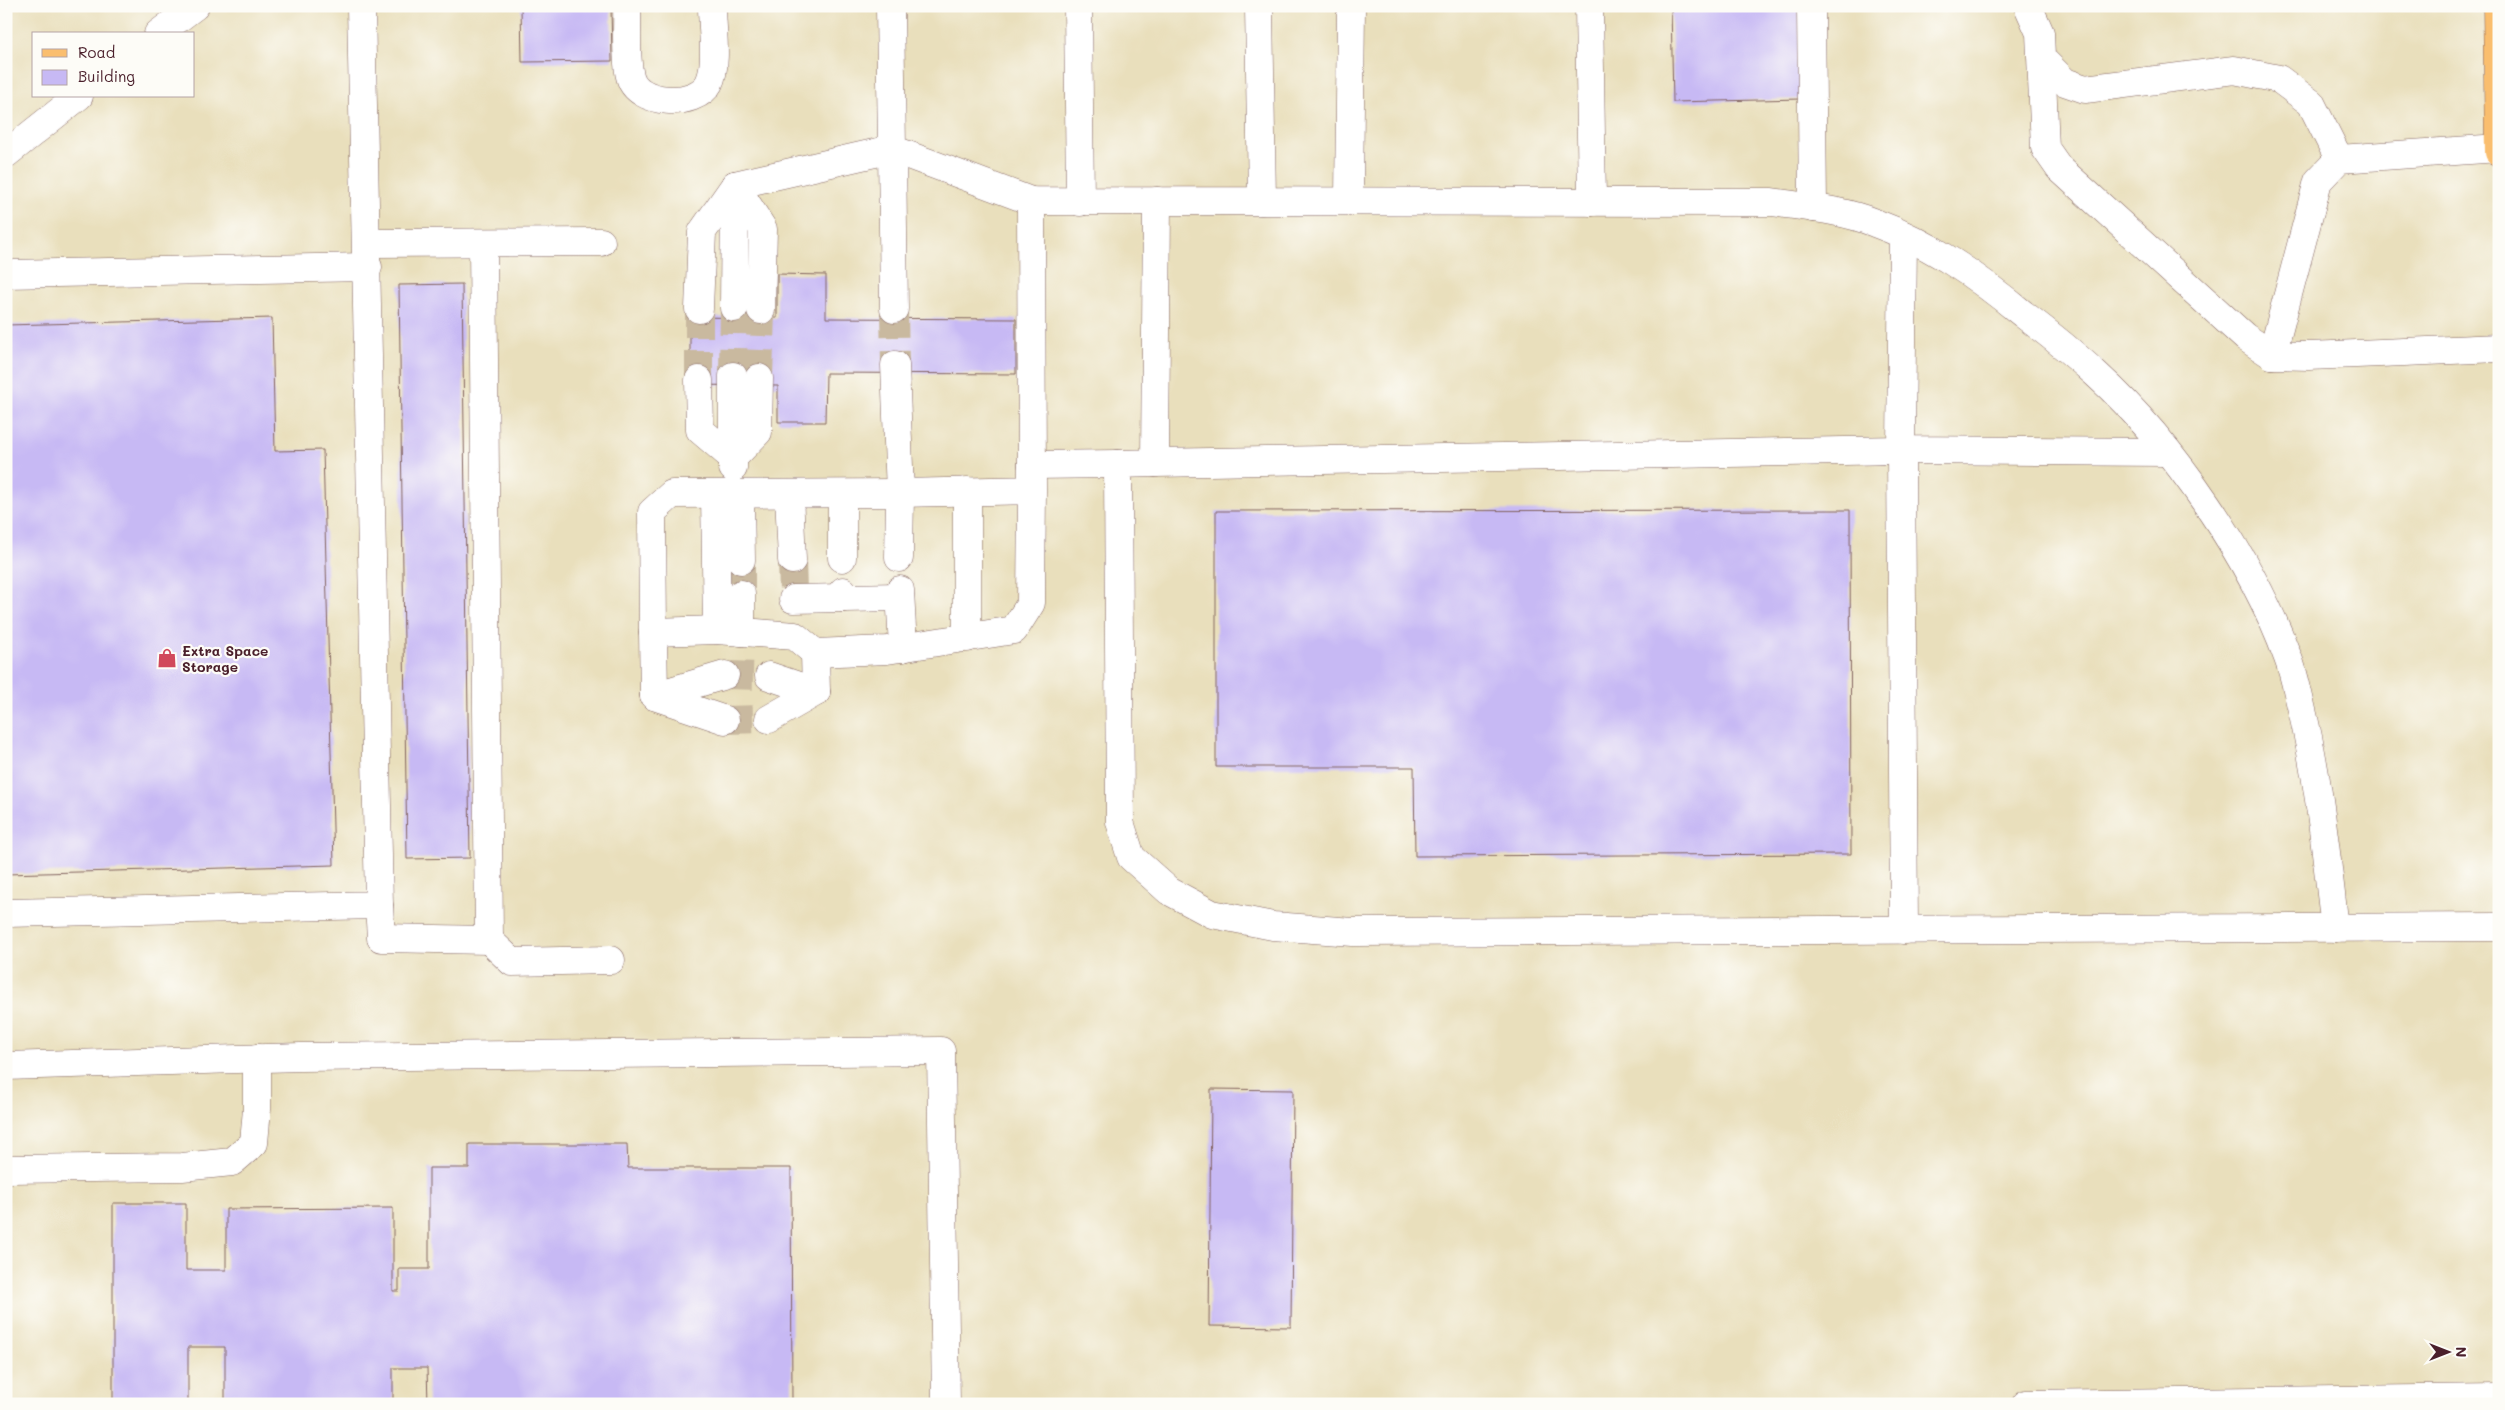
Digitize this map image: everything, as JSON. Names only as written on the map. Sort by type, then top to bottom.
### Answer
[{"type":"main road","points":[[2497,6],[2499,152]]},
{"type":"lane","points":[[161,32],[195,6]]},
{"type":"lane","points":[[361,6],[368,255],[380,938],[488,940],[512,962],[611,960]]},
{"type":"lane","points":[[627,6],[630,76],[637,91],[647,96],[664,100],[692,98],[708,85],[713,72],[712,6]]},
{"type":"lane","points":[[890,6],[894,309]]},
{"type":"lane","points":[[1078,6],[1080,202]]},
{"type":"lane","points":[[1259,6],[1262,201]]},
{"type":"lane","points":[[1349,200],[1351,6]]},
{"type":"lane","points":[[1588,6],[1592,202]]},
{"type":"lane","points":[[1811,6],[1813,208]]},
{"type":"lane","points":[[2028,6],[2040,33],[2045,148],[2059,168],[2244,337],[2272,355],[2309,356],[2499,348]]},
{"type":"lane","points":[[2042,60],[2065,82],[2085,89],[2234,70],[2279,80],[2311,103],[2339,159]]},
{"type":"lane","points":[[6,154],[76,98]]},
{"type":"lane","points":[[2272,355],[2318,180],[2339,159],[2499,148]]},
{"type":"lane","points":[[700,309],[702,232],[735,185],[892,149],[1031,201],[1772,202],[1813,208],[1874,222],[1937,252],[1990,287],[2098,376],[2144,425],[2166,452],[2232,543],[2266,604],[2289,660],[2309,742],[2321,810],[2334,928]]},
{"type":"lane","points":[[734,308],[735,185]]},
{"type":"lane","points":[[735,185],[763,229],[761,310]]},
{"type":"lane","points":[[653,632],[729,631],[794,636],[815,653],[902,648],[1014,630],[1031,603],[1031,201]]},
{"type":"lane","points":[[1154,463],[1157,201]]},
{"type":"lane","points":[[1902,235],[1901,450],[1904,930]]},
{"type":"lane","points":[[6,274],[368,255],[483,243],[601,242]]},
{"type":"lane","points":[[483,243],[488,940]]},
{"type":"lane","points":[[895,365],[900,494],[899,558]]},
{"type":"lane","points":[[729,631],[730,495],[733,458],[758,432],[746,377]]},
{"type":"lane","points":[[700,380],[700,430],[733,458]]},
{"type":"lane","points":[[654,696],[652,512],[672,494],[900,494],[967,491],[1032,477],[1118,464],[1901,450],[2166,452]]},
{"type":"lane","points":[[1118,464],[1120,822],[1132,857],[1169,891],[1212,914],[1273,926],[1353,932],[2499,928]]},
{"type":"lane","points":[[967,491],[967,638]]},
{"type":"lane","points":[[790,494],[792,560]]},
{"type":"lane","points":[[842,494],[842,558]]},
{"type":"lane","points":[[730,495],[740,560]]},
{"type":"lane","points":[[729,631],[740,594]]},
{"type":"lane","points":[[794,636],[793,595],[900,594],[902,648]]},
{"type":"lane","points":[[815,653],[816,692]]},
{"type":"lane","points":[[654,696],[725,674]]},
{"type":"lane","points":[[769,676],[816,692]]},
{"type":"lane","points":[[769,719],[816,692]]},
{"type":"lane","points":[[654,696],[725,720]]},
{"type":"lane","points":[[6,912],[379,905]]},
{"type":"lane","points":[[6,1066],[257,1058],[941,1051],[946,1404]]},
{"type":"lane","points":[[6,1169],[182,1167],[232,1162],[254,1142],[257,1109],[257,1058]]},
{"type":"lane","points":[[2026,1404],[2499,1398]]},
{"type":"building","points":[[521,6],[611,6],[612,61],[522,62]]},
{"type":"building","points":[[1671,6],[1799,6],[1801,99],[1673,102]]},
{"type":"building","points":[[777,274],[826,275],[826,318],[1016,319],[1016,374],[826,373],[825,422],[778,422],[778,386],[690,385],[690,317],[777,318]]},
{"type":"building","points":[[462,284],[470,858],[407,859],[399,285]]},
{"type":"building","name":"Extra Space Storage","points":[[272,318],[275,451],[323,450],[334,865],[6,874],[6,325]]},
{"type":"building","points":[[1850,510],[1851,854],[1415,856],[1414,767],[1216,767],[1216,511]]},
{"type":"building","points":[[1211,1089],[1293,1090],[1291,1327],[1209,1326]]},
{"type":"building","points":[[469,1144],[627,1144],[628,1168],[791,1168],[792,1404],[428,1404],[427,1368],[393,1368],[393,1404],[225,1404],[225,1347],[188,1347],[188,1404],[113,1404],[113,1203],[186,1203],[186,1270],[226,1270],[226,1209],[393,1208],[393,1291],[399,1291],[399,1269],[429,1269],[429,1168],[469,1168]]},
{"type":"tunnel","points":[[733,376],[734,308]]},
{"type":"tunnel","points":[[699,309],[699,380]]},
{"type":"tunnel","points":[[894,309],[895,365]]},
{"type":"tunnel","points":[[759,378],[761,310]]},
{"type":"tunnel","points":[[741,560],[741,594]]},
{"type":"tunnel","points":[[792,560],[793,592]]},
{"type":"tunnel","points":[[725,675],[769,676]]},
{"type":"tunnel","points":[[725,720],[769,719]]},
{"type":"place","name":"Extra Space Storage","points":[[167,658]]}]
